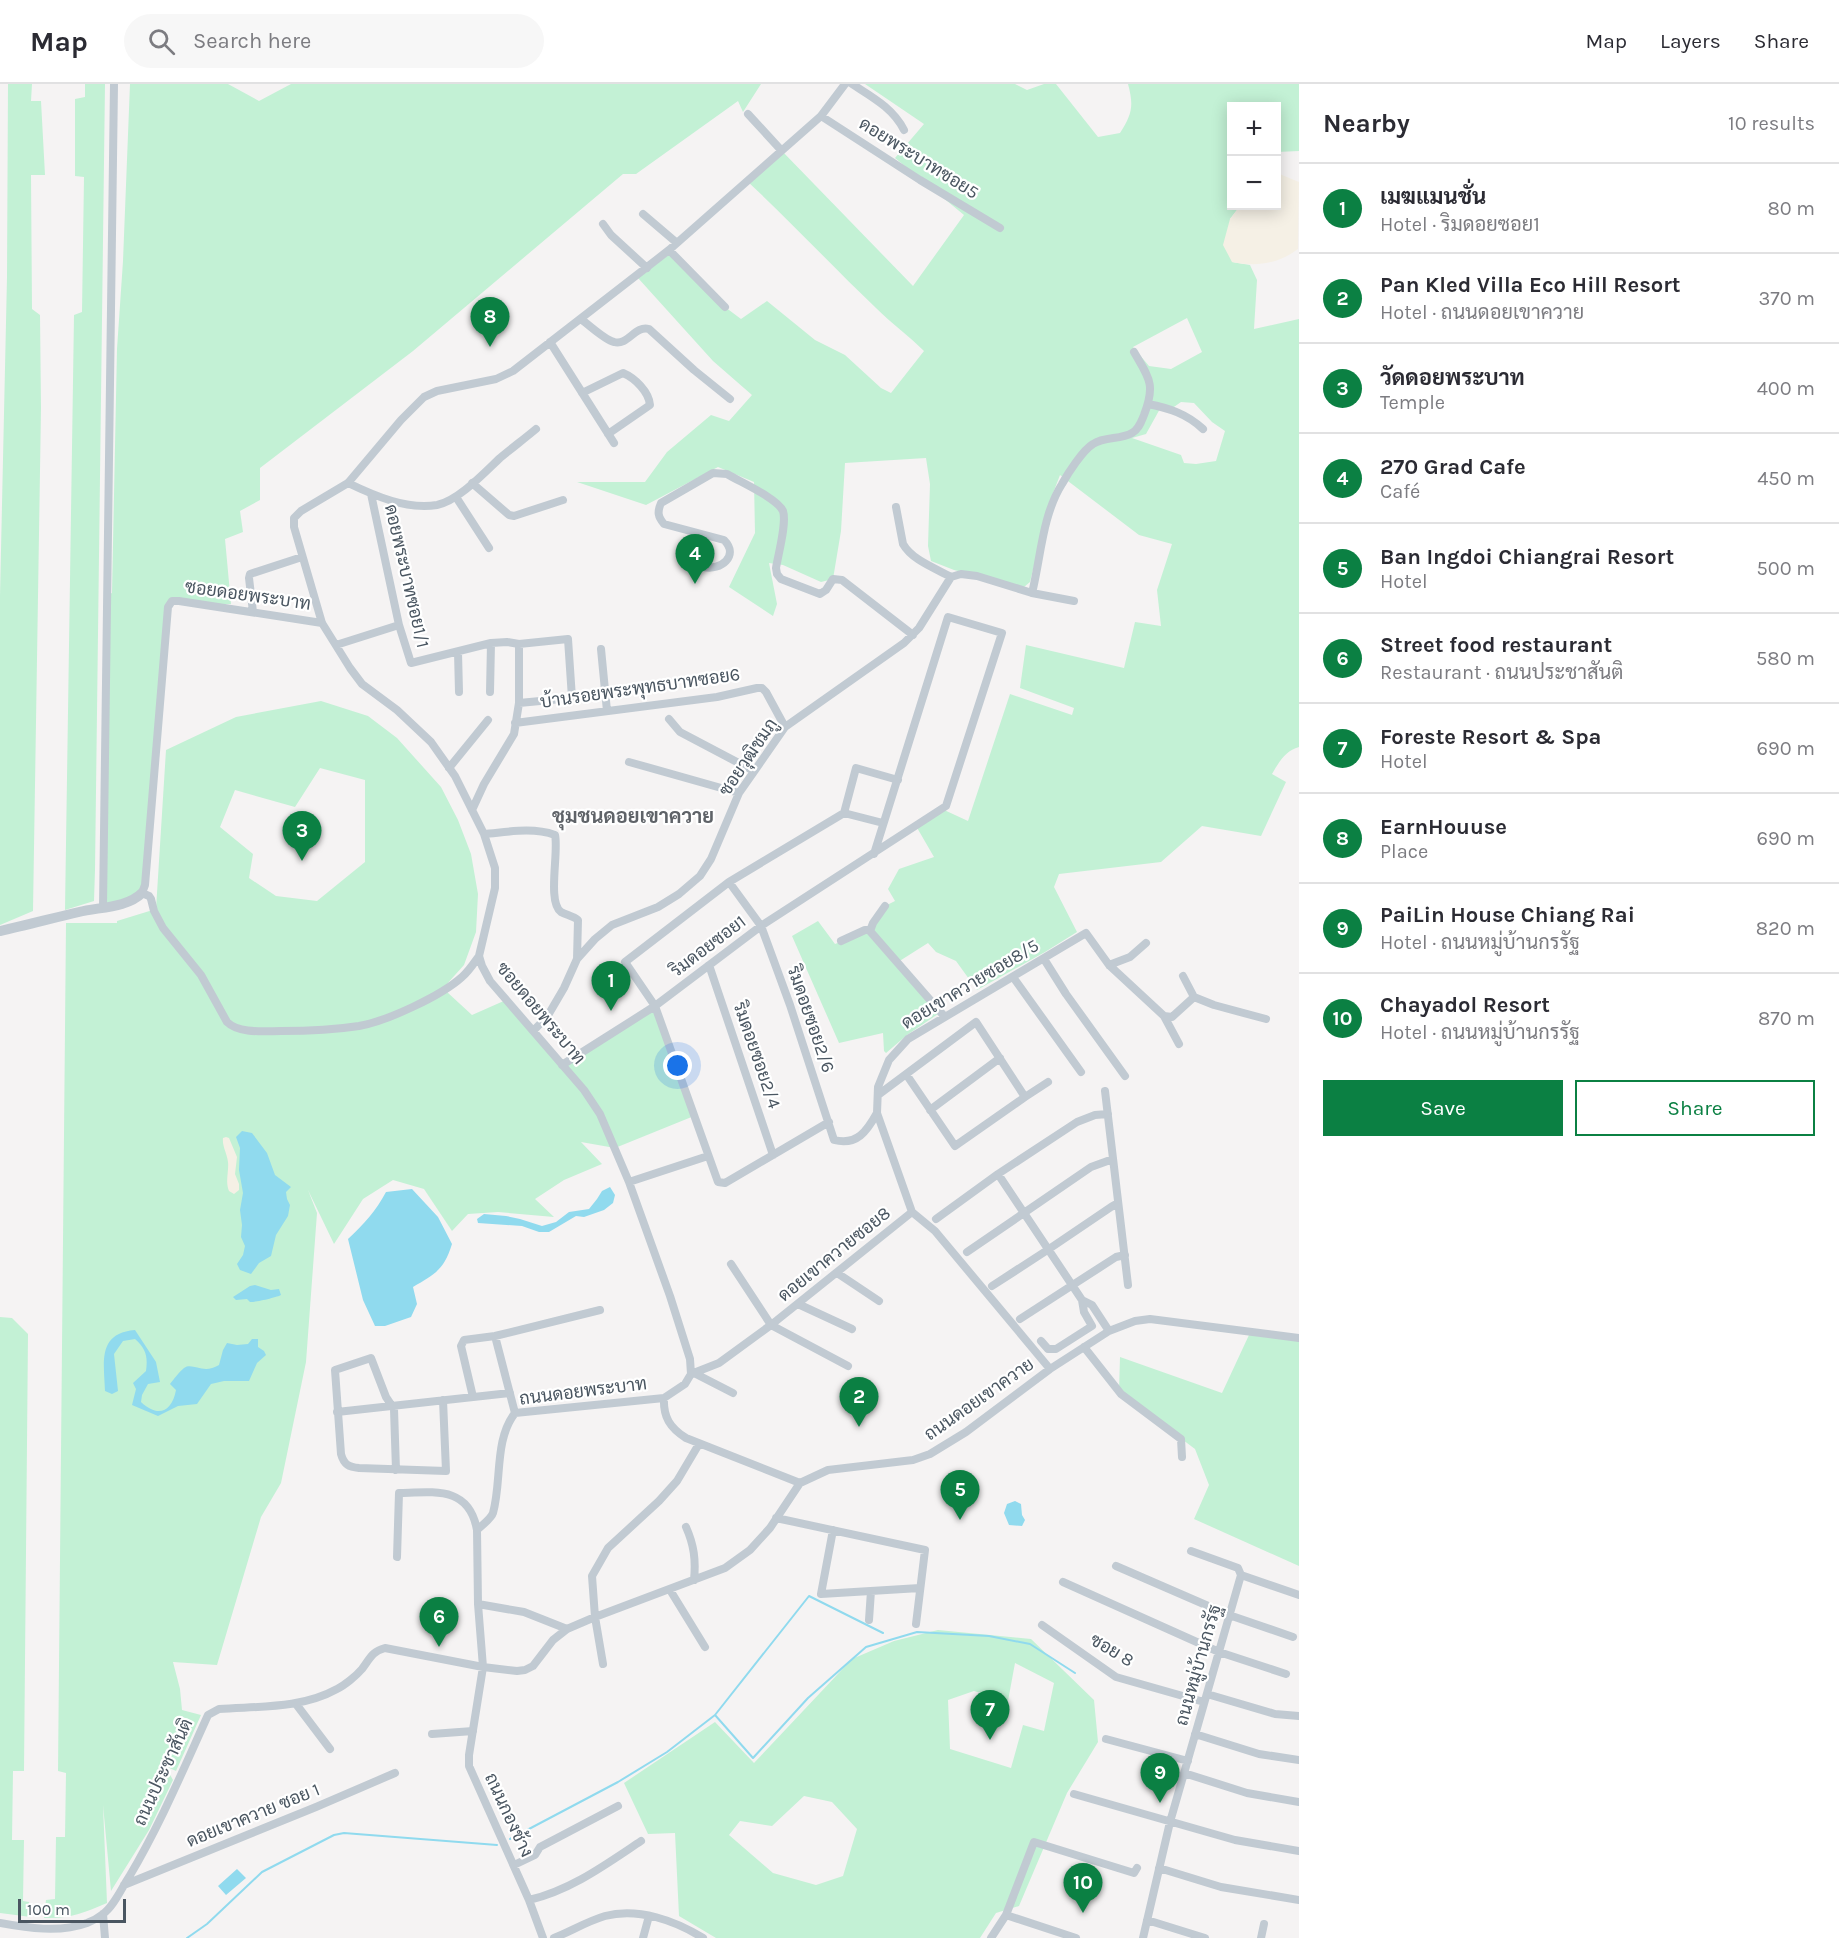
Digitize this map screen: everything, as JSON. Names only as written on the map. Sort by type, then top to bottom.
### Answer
[{"type":"street","points":[[103,907],[114,84]]},
{"type":"street","points":[[852,84],[893,113],[904,130]]},
{"type":"street","points":[[322,623],[294,527],[294,518],[301,511],[348,483],[401,420],[424,397],[437,391],[496,379],[513,371],[647,268],[821,116],[840,86]]},
{"type":"street","points":[[748,114],[781,150]]},
{"type":"street","name":"ดอยพระบาทซอย5","points":[[821,116],[1000,228]]},
{"type":"street","points":[[643,214],[676,243]]},
{"type":"street","points":[[603,224],[611,235],[647,268]]},
{"type":"street","points":[[669,250],[725,308]]},
{"type":"street","points":[[581,319],[614,342],[622,342],[645,327],[650,329],[693,370],[730,399]]},
{"type":"street","points":[[550,342],[614,443]]},
{"type":"street","points":[[1032,593],[1051,504],[1063,482],[1090,446],[1103,439],[1131,434],[1137,429],[1148,404],[1152,390],[1148,376],[1134,352]]},
{"type":"street","points":[[582,393],[623,373],[629,375],[647,394],[650,405],[608,434]]},
{"type":"street","points":[[1148,404],[1171,409],[1194,420],[1203,429]]},
{"type":"street","points":[[348,483],[371,494],[402,503],[424,506],[439,505],[456,497],[536,429]]},
{"type":"street","points":[[704,567],[712,568],[727,559],[732,550],[729,545],[724,540],[664,524],[659,518],[658,510],[661,503],[713,473],[720,472],[762,494],[781,507],[784,518],[776,568],[781,579],[820,594],[826,590],[833,579],[842,580],[913,635]]},
{"type":"street","points":[[472,483],[509,515],[514,516],[563,500]]},
{"type":"street","name":"ดอยพระบาทซอย1/1","points":[[371,494],[399,625],[411,663],[458,652],[471,646],[568,639],[572,698],[519,703]]},
{"type":"street","points":[[456,497],[489,548]]},
{"type":"street","points":[[896,507],[906,549],[911,555],[951,577],[961,573],[978,576],[1032,593],[1074,601]]},
{"type":"street","points":[[253,612],[250,574],[302,557]]},
{"type":"street","name":"ซอยวุฒิชมภู","points":[[533,1031],[547,1017],[577,959],[595,939],[612,925],[658,907],[679,894],[700,876],[711,859],[739,793],[784,727],[913,635],[951,577]]},
{"type":"street","name":"ซอยดอยพระบาท","points":[[142,893],[145,885],[168,607],[172,601],[179,601],[322,623],[362,684],[397,710],[431,742],[449,768],[484,834],[495,868],[495,888],[479,956],[482,966],[490,981],[584,1090],[600,1114],[629,1182],[670,1296],[690,1359],[692,1373]]},
{"type":"street","name":"ริมดอยซอย1","points":[[562,1065],[655,1006],[761,926],[946,806],[1002,633],[948,617],[898,780]]},
{"type":"street","points":[[336,645],[399,625]]},
{"type":"street","points":[[490,692],[491,643]]},
{"type":"street","points":[[472,810],[484,784],[514,734],[519,703],[519,644]]},
{"type":"street","points":[[601,649],[607,711]]},
{"type":"street","points":[[458,652],[459,692]]},
{"type":"street","name":"บ้านรอยพระพุทธบาทซอย6","points":[[515,723],[762,688],[784,727]]},
{"type":"street","points":[[669,719],[680,732],[754,771]]},
{"type":"street","points":[[449,768],[488,720]]},
{"type":"street","points":[[629,762],[739,793]]},
{"type":"street","points":[[829,1122],[725,1183],[718,1182],[655,1006],[626,962],[729,882],[844,813],[856,768],[898,780],[874,854]]},
{"type":"street","points":[[844,813],[884,824]]},
{"type":"street","points":[[484,834],[525,830],[555,835],[557,844],[554,876],[555,905],[561,912],[578,920],[577,959]]},
{"type":"street","name":"ริมดอยซอย2/6","points":[[729,882],[761,926],[790,1005],[834,1140],[845,1143],[859,1138],[877,1113]]},
{"type":"street","points":[[0,931],[133,900],[142,893],[151,899],[154,911],[163,928],[201,975],[227,1022],[240,1029],[269,1031],[360,1026],[423,1002],[448,989],[464,976],[479,956]]},
{"type":"street","points":[[870,931],[885,906]]},
{"type":"street","points":[[841,941],[865,930],[870,931],[944,1016]]},
{"type":"street","name":"ดอยเขาควายซอย8/5","points":[[912,1212],[877,1113],[878,1087],[889,1060],[908,1039],[1086,933],[1109,965]]},
{"type":"street","points":[[1146,943],[1130,957],[1109,965],[1164,1016],[1179,1044]]},
{"type":"street","points":[[1044,959],[1066,994],[1125,1076]]},
{"type":"street","name":"ริมดอยซอย2/4","points":[[709,965],[773,1155]]},
{"type":"street","points":[[1183,976],[1194,996],[1214,1005],[1266,1019]]},
{"type":"street","points":[[1013,977],[1081,1072]]},
{"type":"street","points":[[1164,1016],[1172,1017],[1194,996]]},
{"type":"street","points":[[878,1095],[976,1023],[1025,1097]]},
{"type":"street","points":[[930,1110],[1000,1058]]},
{"type":"street","points":[[906,1074],[955,1146],[1048,1082]]},
{"type":"street","points":[[1105,1091],[1128,1286]]},
{"type":"street","points":[[936,1219],[998,1174],[1077,1122],[1095,1115],[1108,1114]]},
{"type":"street","points":[[629,1182],[708,1156]]},
{"type":"street","points":[[967,1252],[1091,1167],[1113,1159]]},
{"type":"street","points":[[998,1174],[1082,1300],[1084,1312],[1092,1326],[1056,1349],[1048,1349],[1041,1341]]},
{"type":"street","points":[[992,1286],[1118,1203]]},
{"type":"street","name":"ดอยเขาควายซอย8","points":[[692,1373],[719,1363],[771,1325],[912,1212],[935,1231],[1050,1369]]},
{"type":"street","points":[[1020,1319],[1116,1257],[1125,1255]]},
{"type":"street","points":[[731,1264],[771,1325],[848,1366]]},
{"type":"street","points":[[837,1273],[879,1300]]},
{"type":"street","points":[[1082,1300],[1092,1305],[1109,1331]]},
{"type":"street","points":[[798,1304],[852,1329]]},
{"type":"street","points":[[473,1397],[462,1342],[600,1310]]},
{"type":"street","name":"ถนนดอยเขาควาย","points":[[800,1482],[828,1470],[913,1460],[930,1454],[966,1432],[1050,1369],[1109,1331],[1135,1321],[1150,1319],[1299,1338]]},
{"type":"street","points":[[495,1336],[516,1413]]},
{"type":"street","points":[[1084,1347],[1121,1394],[1181,1438],[1182,1457]]},
{"type":"street","points":[[396,1470],[395,1416],[371,1358],[335,1370],[341,1454],[346,1464],[351,1467],[396,1470],[446,1471],[442,1400]]},
{"type":"street","points":[[398,1557],[399,1493],[435,1492],[459,1497],[472,1512],[477,1530],[478,1604],[483,1667],[525,1670],[533,1666],[553,1640],[567,1629],[724,1568],[750,1550],[777,1518],[800,1482],[699,1444],[673,1429],[663,1409],[664,1398],[685,1384],[692,1373],[733,1393]]},
{"type":"street","points":[[337,1412],[510,1393]]},
{"type":"street","name":"ถนนดอยพระบาท","points":[[477,1530],[492,1515],[508,1422],[516,1413],[664,1398]]},
{"type":"street","points":[[603,1664],[595,1617],[592,1576],[608,1548],[659,1501],[677,1481],[699,1444]]},
{"type":"street","points":[[777,1518],[925,1550],[916,1624]]},
{"type":"street","points":[[686,1527],[696,1557],[694,1580]]},
{"type":"street","points":[[833,1530],[821,1594],[921,1588]]},
{"type":"street","points":[[1191,1551],[1238,1568],[1240,1575],[1299,1595]]},
{"type":"street","points":[[1116,1566],[1229,1614],[1293,1637]]},
{"type":"street","name":"ถนนหมู่บ้านกรรัฐ","points":[[1143,1938],[1170,1822],[1240,1575]]},
{"type":"street","points":[[1063,1582],[1219,1652],[1287,1674]]},
{"type":"street","points":[[670,1590],[705,1647]]},
{"type":"street","points":[[869,1620],[871,1591]]},
{"type":"street","points":[[478,1604],[524,1612],[567,1629]]},
{"type":"street","name":"ซอย 8","points":[[1042,1625],[1116,1677],[1275,1714],[1299,1716]]},
{"type":"street","name":"ถนนประชาสันติ","points":[[103,1914],[123,1886],[159,1822],[208,1715],[219,1709],[296,1704],[338,1689],[361,1671],[376,1651],[385,1648],[483,1667]]},
{"type":"street","name":"ถนนกองช้าง","points":[[483,1667],[469,1755],[471,1773],[514,1865],[543,1938]]},
{"type":"street","points":[[296,1704],[330,1749]]},
{"type":"street","points":[[432,1734],[473,1731]]},
{"type":"street","points":[[1195,1734],[1259,1754],[1299,1760]]},
{"type":"street","points":[[1106,1739],[1188,1761]]},
{"type":"street","name":"ดอยเขาควาย ซอย 1","points":[[123,1886],[395,1773]]},
{"type":"street","points":[[1184,1773],[1247,1793],[1299,1802]]},
{"type":"street","points":[[1074,1794],[1235,1840],[1299,1851]]},
{"type":"street","points":[[514,1865],[535,1855],[540,1846],[618,1806]]},
{"type":"street","points":[[529,1900],[546,1896],[585,1878],[641,1841]]},
{"type":"street","points":[[991,1938],[1006,1915],[1034,1842],[1134,1873],[1137,1868]]},
{"type":"street","points":[[1159,1868],[1221,1887],[1299,1900]]},
{"type":"street","points":[[0,1923],[48,1929],[72,1927],[87,1923],[103,1914],[105,1938]]},
{"type":"street","points":[[554,1938],[605,1916],[639,1914],[679,1924],[703,1938]]},
{"type":"street","points":[[1006,1915],[1076,1938]]},
{"type":"street","points":[[643,1938],[649,1916]]},
{"type":"street","points":[[1147,1920],[1205,1938]]},
{"type":"street","points":[[1261,1938],[1264,1924]]},
{"type":"green space","points":[[8,84],[32,84],[31,101],[41,101],[45,175],[31,175],[32,309],[40,315],[41,408],[33,911],[0,925],[0,596],[7,277]]},
{"type":"green space","points":[[85,84],[105,84],[95,870],[94,901],[65,910],[74,315],[82,312],[84,177],[75,176],[75,99],[85,97]]},
{"type":"green space","points":[[130,84],[228,84],[259,101],[291,84],[761,84],[743,112],[738,101],[636,174],[623,174],[413,351],[260,468],[260,500],[240,511],[243,532],[225,539],[231,604],[166,604],[142,893],[103,907],[107,595],[112,593],[117,349]]},
{"type":"green space","points":[[865,84],[1015,84],[1027,90],[1044,84],[1056,84],[1098,137],[1120,133],[1124,126],[1131,104],[1128,84],[1299,84],[1299,151],[1281,152],[1281,102],[1227,102],[1227,210],[1237,210],[1230,219],[1232,262],[1250,265],[1257,280],[1254,329],[1299,319],[1299,747],[1286,754],[1272,774],[1286,782],[1261,836],[1202,826],[1161,862],[1059,874],[1054,887],[1077,932],[977,990],[956,961],[936,952],[928,943],[898,962],[870,931],[885,906],[895,901],[888,889],[899,869],[934,857],[916,826],[942,809],[968,821],[1010,694],[1072,715],[1074,708],[1020,688],[1026,645],[1124,668],[1135,622],[1161,626],[1157,590],[1172,544],[1139,535],[1060,475],[1050,501],[1030,582],[1024,587],[954,570],[931,561],[928,546],[930,484],[926,458],[845,463],[841,531],[833,579],[821,582],[783,565],[769,563],[777,604],[773,616],[729,587],[755,533],[754,482],[718,467],[646,505],[577,482],[645,482],[667,452],[711,415],[729,421],[752,395],[713,361],[638,278],[671,253],[725,307],[741,319],[767,301],[815,340],[845,355],[881,388],[891,393],[924,351],[882,314],[747,181],[781,150],[913,286],[964,215],[895,158],[924,124]],"holes":[[[1187,318],[1202,352],[1171,369],[1149,366],[1133,347]],[[1181,402],[1194,403],[1212,422],[1225,431],[1216,461],[1184,463],[1181,455],[1132,438],[1146,434],[1161,407],[1171,409]]]},
{"type":"green space","points":[[321,701],[368,716],[397,738],[441,787],[458,820],[471,854],[478,894],[476,932],[464,965],[437,995],[447,992],[472,1015],[506,1000],[562,1065],[655,1006],[694,1116],[615,1148],[581,1142],[602,1164],[564,1180],[535,1199],[554,1217],[498,1212],[468,1214],[452,1231],[424,1189],[393,1180],[363,1199],[334,1244],[308,1190],[317,1213],[306,1362],[281,1483],[261,1517],[217,1665],[173,1662],[180,1689],[182,1710],[201,1715],[176,1771],[165,1766],[173,1780],[149,1830],[111,1891],[103,1805],[107,1903],[76,1915],[44,1918],[46,1900],[55,1899],[56,1837],[65,1837],[66,1773],[58,1771],[66,923],[117,923],[117,921],[156,909],[166,750],[236,717]],"holes":[[[320,768],[365,780],[365,862],[317,901],[276,896],[249,878],[253,854],[220,827],[235,790],[295,807]]]},
{"type":"green space","points":[[818,921],[835,944],[866,932],[938,1014],[907,1035],[886,1053],[883,1033],[839,1043],[792,936]]},
{"type":"green space","points":[[0,1317],[12,1318],[28,1334],[24,1771],[13,1771],[12,1840],[24,1840],[23,1901],[29,1902],[31,1917],[0,1913]]},
{"type":"green space","points":[[1249,1335],[1299,1341],[1299,1566],[1194,1519],[1209,1485],[1195,1449],[1119,1392],[1120,1357],[1222,1393]]},
{"type":"green space","points":[[938,1630],[1031,1639],[1094,1700],[1098,1742],[1067,1793],[1019,1906],[996,1913],[980,1938],[716,1938],[679,1916],[675,1833],[648,1834],[624,1783],[715,1722],[754,1763],[852,1659],[894,1641]],"holes":[[[1015,1663],[1054,1683],[1044,1731],[1023,1725],[1011,1768],[950,1749],[948,1700],[974,1691],[1008,1701]],[[804,1796],[832,1802],[857,1829],[843,1876],[816,1885],[773,1873],[729,1835],[740,1821],[772,1826]]]},
{"type":"sand","points":[[1281,175],[1299,182],[1298,249],[1283,258],[1259,264],[1232,262],[1223,245],[1230,219],[1237,210],[1281,210]]},
{"type":"sand","points":[[226,1137],[229,1138],[237,1157],[235,1174],[239,1190],[234,1194],[229,1191],[227,1184],[228,1162],[223,1141]]},
{"type":"water","points":[[242,1131],[252,1133],[267,1153],[275,1175],[291,1187],[286,1192],[290,1205],[288,1216],[276,1235],[271,1256],[259,1263],[251,1274],[240,1270],[237,1264],[243,1255],[245,1246],[241,1237],[240,1210],[243,1193],[239,1170],[240,1148],[236,1137]]},
{"type":"water","points":[[610,1187],[615,1195],[613,1203],[604,1210],[584,1217],[576,1216],[549,1232],[539,1232],[522,1226],[478,1223],[477,1219],[484,1214],[506,1216],[542,1226],[556,1222],[569,1212],[589,1209],[602,1191]]},
{"type":"water","points":[[412,1189],[438,1217],[452,1244],[442,1266],[413,1287],[417,1304],[411,1317],[385,1326],[375,1326],[363,1300],[348,1239],[369,1217],[386,1192]]},
{"type":"water","points":[[255,1285],[271,1290],[279,1289],[281,1295],[252,1302],[247,1299],[236,1300],[233,1297]]},
{"type":"water","points":[[135,1330],[156,1362],[160,1382],[148,1384],[141,1402],[158,1411],[168,1408],[176,1390],[170,1384],[184,1368],[191,1366],[208,1369],[219,1365],[227,1343],[248,1344],[252,1339],[258,1339],[258,1347],[266,1355],[257,1363],[249,1381],[224,1381],[211,1384],[197,1404],[178,1406],[158,1416],[132,1405],[136,1389],[133,1383],[146,1371],[147,1366],[144,1350],[135,1339],[123,1341],[114,1354],[118,1391],[112,1394],[105,1391],[105,1351],[114,1337],[123,1332]]},
{"type":"water","points":[[1015,1501],[1021,1504],[1025,1520],[1022,1526],[1009,1525],[1004,1513],[1007,1504]]},
{"type":"water","points":[[237,1869],[246,1878],[226,1895],[218,1886]]},
{"type":"waterway","points":[[510,1839],[618,1782],[667,1752],[715,1715],[809,1596],[883,1633]]},
{"type":"waterway","points":[[715,1715],[753,1758],[808,1698],[866,1647],[917,1632],[989,1636],[1030,1644],[1075,1673]]},
{"type":"waterway","points":[[187,1938],[207,1924],[262,1872],[334,1835],[344,1833],[497,1845]]},
{"type":"place","name":"EarnHouuse","points":[[490,347]]},
{"type":"place","name":"270 Grad Cafe","points":[[695,584]]},
{"type":"place","name":"วัดดอยพระบาท","points":[[302,861]]},
{"type":"place","name":"เมฆแมนชั่น","points":[[611,1011]]},
{"type":"place","name":"Pan Kled Villa Eco Hill Resort","points":[[859,1427]]},
{"type":"place","name":"Ban Ingdoi Chiangrai Resort","points":[[960,1520]]},
{"type":"place","name":"Street food restaurant","points":[[439,1647]]},
{"type":"place","name":"Foreste Resort & Spa","points":[[990,1740]]},
{"type":"place","name":"PaiLin House Chiang Rai","points":[[1160,1803]]},
{"type":"place","name":"Chayadol Resort","points":[[1083,1913]]},
{"type":"district","name":"ชุมชนดอยเขาควาย","points":[[633,816]]}]
